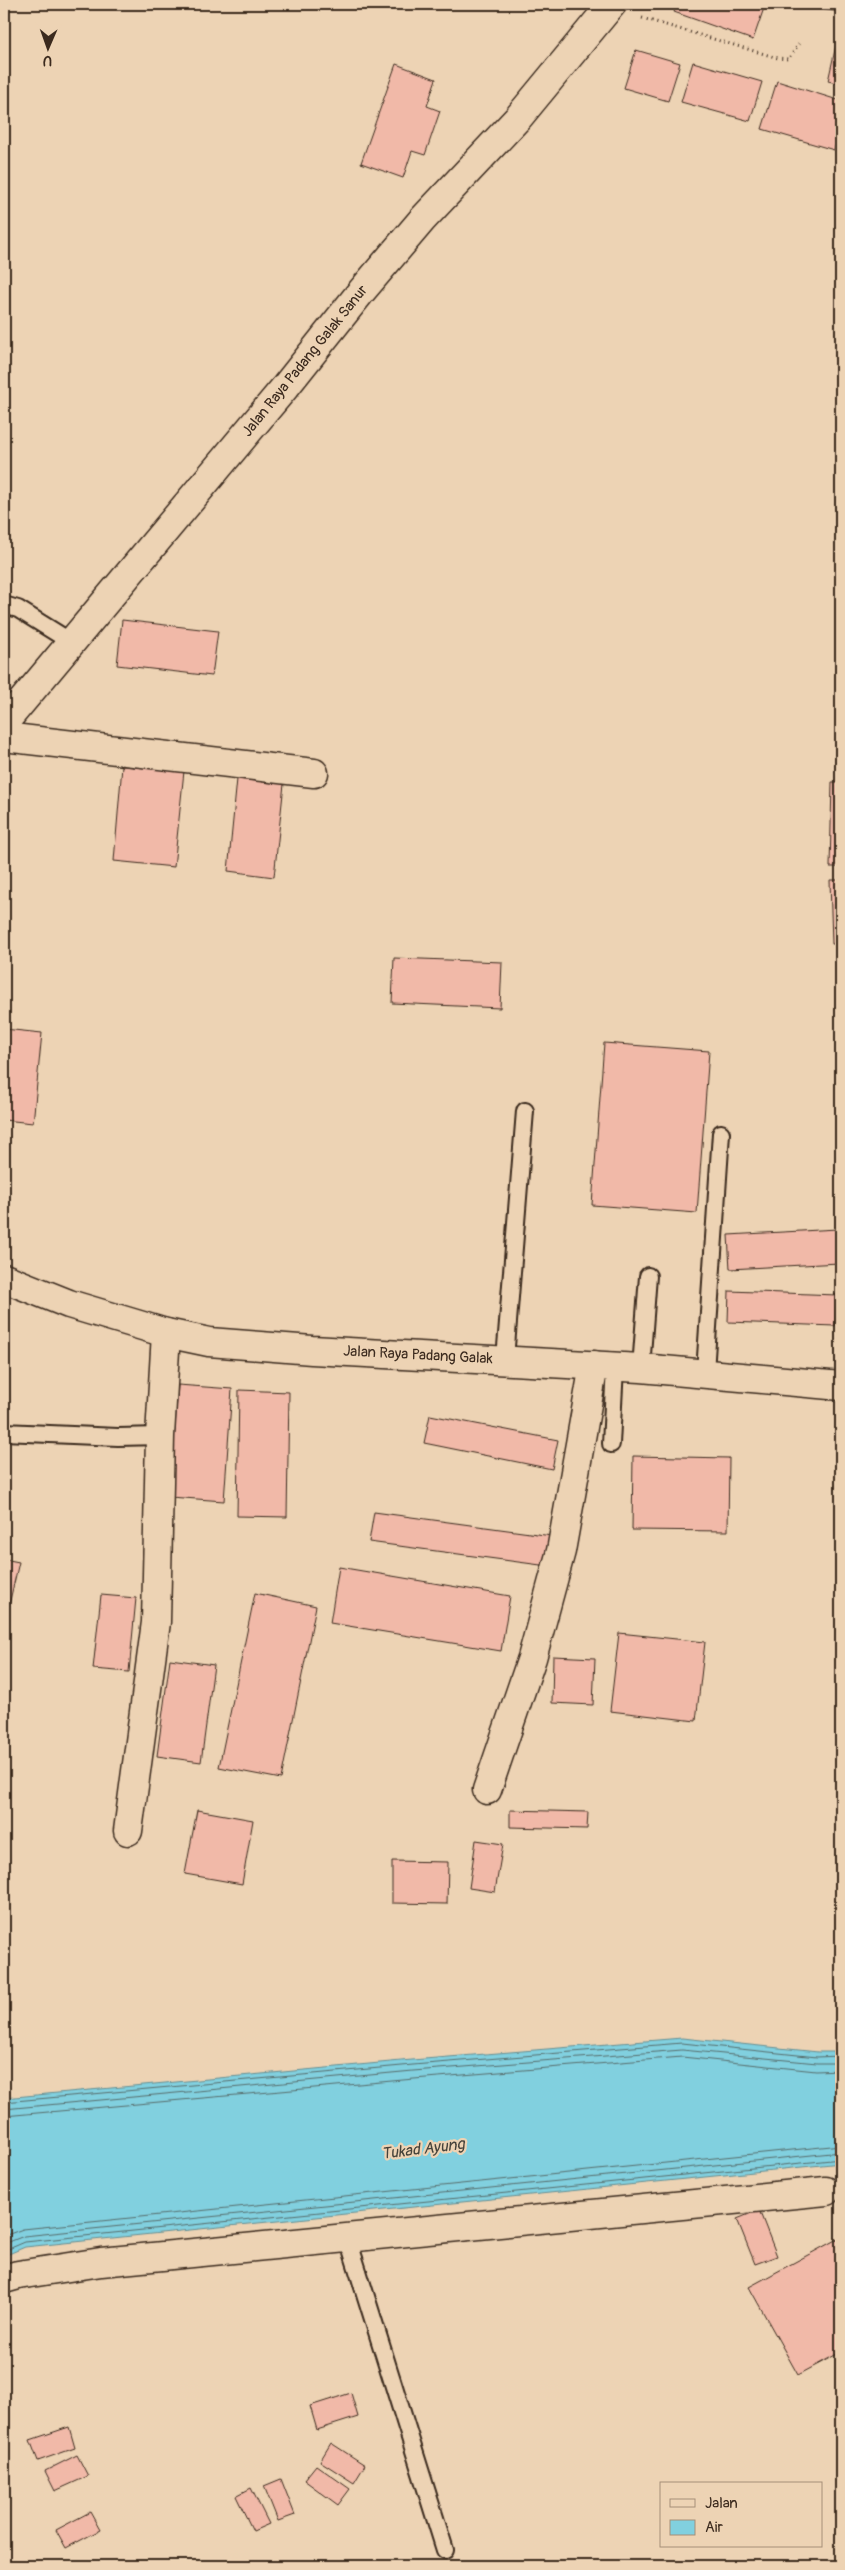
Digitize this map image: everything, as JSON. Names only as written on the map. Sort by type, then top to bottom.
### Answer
[{"type":"street","name":"Jalan Raya Padang Galak Sanur","points":[[4,723],[160,539],[366,286],[422,220],[518,118],[610,6]]},
{"type":"street","points":[[4,737],[314,774]]},
{"type":"street","name":"Jalan Raya Padang Galak","points":[[4,1278],[69,1304],[166,1334],[209,1342],[312,1350],[505,1359],[705,1372],[841,1386]]},
{"type":"street","points":[[128,1831],[156,1622],[160,1436],[166,1334]]},
{"type":"street","points":[[487,1790],[532,1658],[561,1551],[617,1366]]},
{"type":"street","points":[[4,2279],[18,2275],[101,2262],[826,2191]]},
{"type":"lane","points":[[4,605],[25,613],[71,642]]},
{"type":"lane","points":[[505,1359],[525,1111]]},
{"type":"lane","points":[[705,1372],[721,1133]]},
{"type":"lane","points":[[611,1444],[617,1366],[648,1276]]},
{"type":"lane","points":[[4,1432],[118,1437],[160,1436]]},
{"type":"lane","points":[[348,2239],[445,2550]]},
{"type":"path","points":[[610,6],[778,58],[788,59],[799,44]]},
{"type":"water","name":"Tukad Ayung","points":[[682,2038],[818,2052],[841,2052],[841,2163],[25,2247],[4,2256],[4,2098],[412,2060]]},
{"type":"building","points":[[677,4],[753,4],[764,8],[753,40],[674,12]]},
{"type":"building","points":[[841,4],[841,12],[793,5]]},
{"type":"building","points":[[841,23],[841,84],[828,81]]},
{"type":"building","points":[[636,50],[680,63],[668,101],[624,88]]},
{"type":"building","points":[[693,62],[762,82],[750,121],[681,102]]},
{"type":"building","points":[[396,64],[436,79],[427,106],[440,111],[425,155],[412,151],[403,178],[361,163]]},
{"type":"building","points":[[777,81],[841,101],[841,126],[834,150],[762,129]]},
{"type":"building","points":[[122,620],[218,631],[212,676],[117,665]]},
{"type":"building","points":[[122,766],[184,771],[174,867],[114,861]]},
{"type":"building","points":[[237,779],[284,784],[274,877],[228,871]]},
{"type":"building","points":[[832,782],[841,782],[841,867],[830,867]]},
{"type":"building","points":[[830,880],[841,880],[841,944],[832,944]]},
{"type":"building","points":[[394,958],[502,962],[500,1008],[392,1003]]},
{"type":"building","points":[[4,1029],[42,1033],[33,1123],[4,1120]]},
{"type":"building","points":[[604,1043],[709,1051],[697,1213],[592,1205]]},
{"type":"building","points":[[838,1229],[839,1263],[730,1269],[728,1235]]},
{"type":"building","points":[[729,1291],[837,1295],[835,1326],[728,1322]]},
{"type":"building","points":[[178,1385],[232,1389],[224,1501],[170,1497]]},
{"type":"building","points":[[239,1390],[289,1392],[287,1517],[237,1516]]},
{"type":"building","points":[[430,1415],[558,1440],[552,1469],[424,1443]]},
{"type":"building","points":[[633,1456],[729,1458],[728,1531],[632,1530]]},
{"type":"building","points":[[374,1512],[552,1536],[548,1566],[369,1542]]},
{"type":"building","points":[[4,1559],[19,1562],[4,1626]]},
{"type":"building","points":[[339,1567],[510,1596],[501,1651],[330,1623]]},
{"type":"building","points":[[255,1593],[316,1606],[281,1779],[219,1767]]},
{"type":"building","points":[[101,1595],[136,1598],[129,1672],[93,1669]]},
{"type":"building","points":[[619,1633],[705,1642],[696,1721],[610,1711]]},
{"type":"building","points":[[553,1656],[595,1658],[593,1705],[552,1703]]},
{"type":"building","points":[[170,1659],[214,1665],[201,1762],[157,1756]]},
{"type":"building","points":[[197,1810],[253,1820],[242,1884],[185,1874]]},
{"type":"building","points":[[510,1810],[588,1812],[587,1829],[510,1827]]},
{"type":"building","points":[[476,1840],[503,1844],[495,1892],[469,1888]]},
{"type":"building","points":[[392,1861],[448,1862],[447,1904],[392,1903]]},
{"type":"building","points":[[759,2210],[777,2256],[755,2264],[737,2219]]},
{"type":"building","points":[[841,2237],[841,2352],[798,2375],[749,2287]]},
{"type":"building","points":[[351,2393],[358,2417],[317,2430],[310,2406]]},
{"type":"building","points":[[69,2427],[75,2448],[38,2461],[30,2440]]},
{"type":"building","points":[[331,2443],[365,2465],[354,2483],[320,2461]]},
{"type":"building","points":[[77,2455],[88,2476],[55,2491],[45,2471]]},
{"type":"building","points":[[316,2465],[350,2489],[338,2505],[304,2480]]},
{"type":"building","points":[[281,2479],[295,2515],[278,2521],[264,2486]]},
{"type":"building","points":[[251,2488],[269,2524],[253,2531],[236,2496]]},
{"type":"building","points":[[90,2512],[100,2530],[66,2548],[56,2530]]}]
